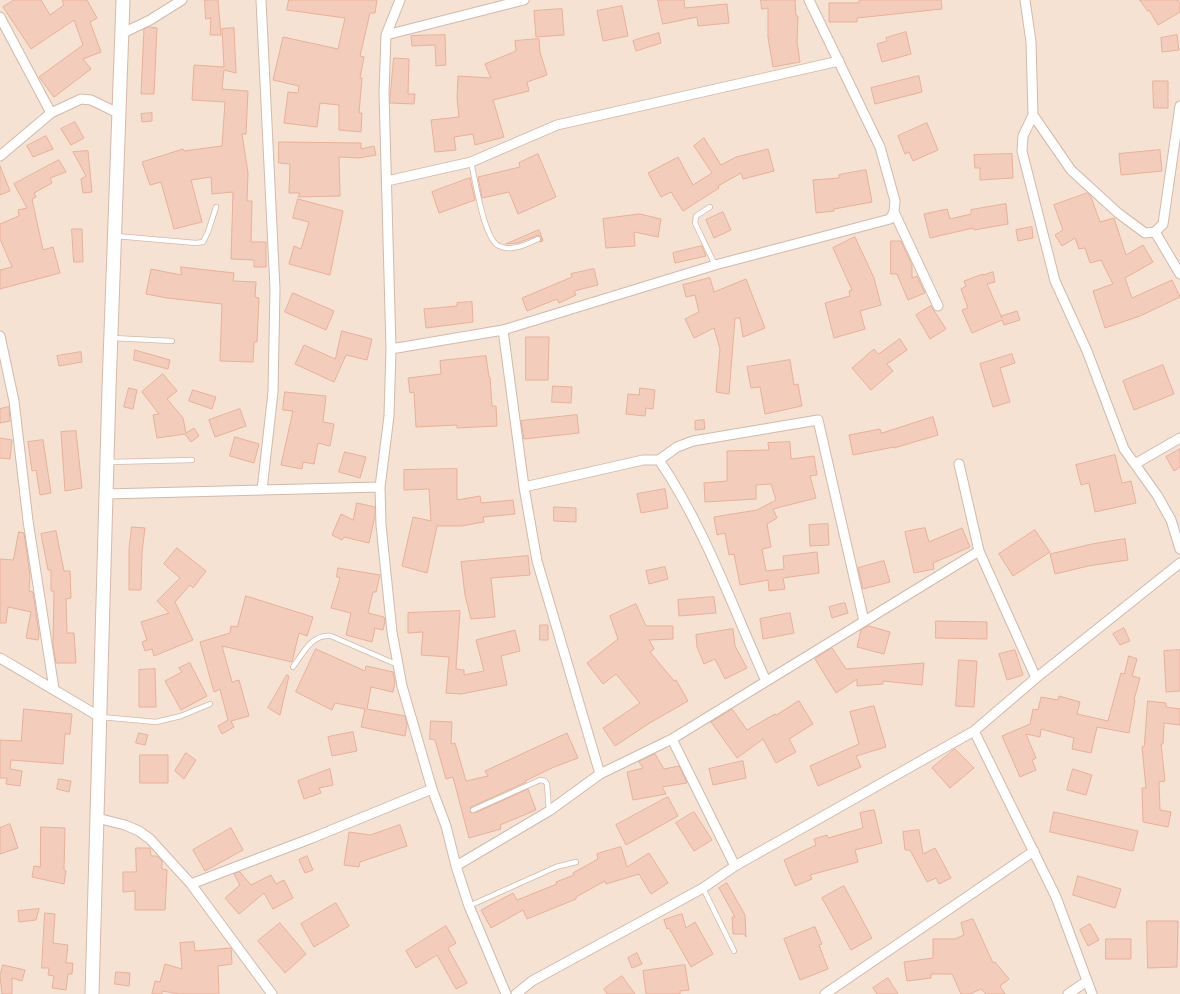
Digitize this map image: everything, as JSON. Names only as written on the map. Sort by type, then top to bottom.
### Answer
[{"type":"main road","points":[[92,994],[114,236],[118,112],[123,33],[123,0]]},
{"type":"street","points":[[123,33],[150,20],[182,0]]},
{"type":"street","points":[[261,0],[275,289],[273,392],[262,490]]},
{"type":"street","points":[[400,0],[386,35],[384,93],[391,349],[389,416],[380,487],[381,525],[392,632],[402,686],[432,789],[446,826],[456,866],[469,906],[506,994]]},
{"type":"street","points":[[386,35],[524,0]]},
{"type":"street","points":[[391,349],[503,330],[715,265],[869,226],[890,219],[894,212],[895,201],[880,147],[809,0]]},
{"type":"street","points":[[1025,0],[1031,42],[1033,115],[1023,136],[1022,151],[1055,281],[1087,351],[1124,449],[1157,495],[1171,520],[1180,549]]},
{"type":"street","points":[[0,17],[52,113]]},
{"type":"street","points":[[387,181],[471,162],[557,125],[839,61]]},
{"type":"street","points":[[0,156],[52,113],[81,99],[91,100],[118,112]]},
{"type":"street","points":[[1033,115],[1071,170],[1118,212],[1145,233],[1155,232],[1163,224],[1180,106]]},
{"type":"street","points":[[894,212],[938,306]]},
{"type":"street","points":[[1155,232],[1180,274]]},
{"type":"street","points":[[503,330],[524,487],[537,561],[600,774]]},
{"type":"street","points":[[0,336],[14,401],[28,521],[54,689]]},
{"type":"street","points":[[524,487],[643,460],[659,460],[677,447],[693,441],[818,420],[864,621]]},
{"type":"street","points":[[1135,464],[1180,438]]},
{"type":"street","points":[[659,460],[701,536],[766,681]]},
{"type":"street","points":[[959,464],[979,551],[1036,678]]},
{"type":"street","points":[[106,494],[380,487]]},
{"type":"street","points":[[456,866],[548,811],[600,774],[672,738],[979,551]]},
{"type":"street","points":[[516,994],[532,981],[703,888],[735,866],[974,732],[1036,678],[1180,563]]},
{"type":"street","points":[[0,658],[100,717]]},
{"type":"street","points":[[974,732],[1056,896],[1092,994]]},
{"type":"street","points":[[672,738],[735,866]]},
{"type":"street","points":[[191,884],[312,838],[432,789]]},
{"type":"street","points":[[97,818],[125,825],[139,831],[150,839],[191,884],[272,994]]},
{"type":"street","points":[[825,994],[1034,851]]},
{"type":"street","points":[[1068,994],[1087,980]]},
{"type":"lane","points":[[471,162],[486,224],[492,240],[499,246],[511,248],[526,245],[538,239]]},
{"type":"lane","points":[[114,236],[196,243],[203,242],[208,232],[216,207]]},
{"type":"lane","points":[[710,207],[696,216],[695,223],[715,265]]},
{"type":"lane","points":[[111,338],[172,341]]},
{"type":"lane","points":[[107,462],[192,460]]},
{"type":"lane","points":[[293,667],[310,644],[323,635],[331,636],[398,665]]},
{"type":"lane","points":[[100,717],[156,722],[181,716],[210,704]]},
{"type":"lane","points":[[473,810],[540,780],[545,781],[547,784],[548,811]]},
{"type":"lane","points":[[469,906],[556,867],[576,862]]},
{"type":"lane","points":[[703,888],[734,951]]},
{"type":"shaded area","points":[[0,0],[1180,0],[1180,994],[0,994]]},
{"type":"building","points":[[14,0],[41,0],[50,15],[64,5],[62,0],[87,0],[97,18],[90,22],[101,52],[83,59],[91,69],[54,97],[39,77],[83,45],[74,20],[31,49],[3,7]]},
{"type":"building","points":[[205,0],[218,0],[221,35],[210,35],[211,18],[206,19]]},
{"type":"building","points":[[289,0],[377,0],[375,13],[370,13],[360,56],[364,57],[360,78],[362,78],[359,113],[362,113],[361,132],[339,130],[339,105],[320,103],[317,127],[284,123],[288,92],[298,93],[299,86],[273,80],[283,37],[338,49],[345,18],[287,10]]},
{"type":"building","points":[[658,0],[684,0],[685,8],[727,4],[729,23],[698,26],[697,17],[663,24]]},
{"type":"building","points":[[761,0],[795,0],[796,16],[798,16],[797,42],[800,62],[773,67],[768,37],[768,8],[762,9]]},
{"type":"building","points":[[860,0],[941,0],[942,9],[857,18],[857,22],[829,22],[829,3],[858,3]]},
{"type":"building","points":[[1140,0],[1178,0],[1180,4],[1180,12],[1158,25],[1149,10],[1148,11]]},
{"type":"building","points":[[622,6],[628,36],[603,41],[597,11]]},
{"type":"building","points":[[562,9],[564,35],[536,37],[534,11]]},
{"type":"building","points":[[149,27],[157,28],[154,94],[141,94],[144,29]]},
{"type":"building","points":[[234,28],[236,73],[224,70],[222,89],[248,91],[246,134],[242,134],[248,173],[247,201],[252,201],[251,242],[266,242],[266,267],[254,267],[254,260],[231,259],[233,192],[212,194],[211,177],[191,180],[202,222],[174,229],[161,182],[150,185],[142,162],[183,149],[184,151],[222,146],[225,102],[192,100],[194,65],[224,67],[222,29]]},
{"type":"building","points":[[906,32],[911,54],[882,62],[877,44],[887,41],[886,38]]},
{"type":"building","points":[[659,33],[661,43],[636,51],[633,41]]},
{"type":"building","points":[[445,35],[446,65],[436,66],[435,45],[412,46],[411,36]]},
{"type":"building","points":[[1177,35],[1179,50],[1162,52],[1161,38]]},
{"type":"building","points":[[539,39],[540,52],[547,75],[527,82],[529,91],[493,100],[504,137],[475,145],[473,134],[454,137],[456,150],[435,152],[431,120],[459,117],[457,98],[458,76],[491,78],[485,64],[516,51],[515,41]]},
{"type":"building","points":[[394,58],[409,59],[408,94],[415,94],[414,104],[390,103]]},
{"type":"building","points":[[919,76],[922,92],[875,104],[871,88]]},
{"type":"building","points":[[1153,81],[1168,81],[1168,108],[1154,108]]},
{"type":"building","points":[[152,113],[152,121],[142,122],[141,114]]},
{"type":"building","points":[[75,122],[84,138],[71,145],[61,129]]},
{"type":"building","points":[[927,123],[938,150],[913,161],[909,152],[905,154],[898,136]]},
{"type":"building","points":[[46,136],[53,149],[33,157],[27,146]]},
{"type":"building","points":[[704,138],[721,165],[736,157],[768,149],[774,171],[743,179],[741,173],[718,186],[719,188],[683,211],[671,192],[661,197],[648,173],[678,157],[693,185],[712,173],[694,146]]},
{"type":"building","points":[[279,142],[361,143],[361,149],[374,146],[376,155],[359,158],[339,157],[340,196],[298,197],[300,193],[289,193],[290,164],[279,163]]},
{"type":"building","points":[[1160,150],[1162,171],[1121,175],[1119,154]]},
{"type":"building","points":[[88,151],[92,192],[83,193],[81,179],[86,176],[73,152]]},
{"type":"building","points":[[538,154],[556,197],[518,214],[509,192],[482,198],[478,177],[520,167],[519,163]]},
{"type":"building","points":[[1012,154],[1013,178],[980,180],[980,168],[975,168],[974,155]]},
{"type":"building","points":[[59,160],[66,172],[50,178],[52,183],[34,193],[36,197],[32,199],[43,250],[53,247],[60,273],[0,289],[0,270],[12,267],[0,239],[0,224],[19,216],[18,210],[27,208],[14,184]]},
{"type":"building","points":[[0,166],[10,191],[0,195]]},
{"type":"building","points":[[866,170],[872,202],[834,209],[834,211],[816,213],[813,180],[839,178],[839,175]]},
{"type":"building","points":[[470,178],[475,200],[439,213],[432,192]]},
{"type":"building","points":[[1088,193],[1091,197],[1100,222],[1114,218],[1126,255],[1143,245],[1153,262],[1125,278],[1132,298],[1172,280],[1180,297],[1140,316],[1105,328],[1093,291],[1113,284],[1101,260],[1090,263],[1085,248],[1079,249],[1075,238],[1062,246],[1055,235],[1063,230],[1054,205]]},
{"type":"building","points":[[298,199],[343,211],[330,275],[289,264],[294,246],[301,249],[309,222],[293,218]]},
{"type":"building","points":[[1006,204],[1008,224],[974,230],[973,228],[930,238],[924,214],[947,209],[950,219],[971,214],[971,210]]},
{"type":"building","points":[[723,212],[731,230],[714,238],[706,220]]},
{"type":"building","points":[[640,214],[661,219],[658,237],[634,232],[635,246],[606,248],[603,219]]},
{"type":"building","points":[[1032,227],[1033,238],[1018,241],[1016,230]]},
{"type":"building","points":[[72,229],[82,229],[83,262],[74,262]]},
{"type":"building","points":[[539,230],[542,238],[538,235],[518,243],[506,244]]},
{"type":"building","points":[[855,237],[874,278],[881,305],[860,311],[865,329],[834,338],[825,303],[850,296],[849,291],[852,290],[833,248]]},
{"type":"building","points":[[891,241],[901,241],[912,265],[912,278],[917,276],[925,293],[908,300],[897,274],[891,274]]},
{"type":"building","points":[[702,246],[706,256],[675,263],[673,253]]},
{"type":"building","points":[[181,267],[234,273],[233,281],[256,282],[255,297],[259,298],[257,342],[254,342],[253,362],[220,361],[222,304],[167,298],[146,294],[151,269],[181,275]]},
{"type":"building","points":[[594,269],[598,285],[574,291],[576,295],[559,303],[557,299],[527,311],[522,298],[572,277],[571,274]]},
{"type":"building","points":[[993,272],[995,282],[987,284],[1001,316],[1017,311],[1020,320],[1004,325],[1002,320],[972,333],[962,310],[968,308],[961,289],[966,286],[964,281]]},
{"type":"building","points":[[710,278],[714,292],[746,279],[765,328],[743,337],[740,318],[735,318],[729,394],[716,392],[720,349],[714,328],[694,338],[685,319],[699,312],[695,295],[686,297],[683,285]]},
{"type":"building","points":[[293,293],[334,311],[326,330],[285,312]]},
{"type":"building","points":[[472,302],[473,322],[426,328],[424,309],[457,306],[457,303]]},
{"type":"building","points":[[931,306],[946,329],[930,339],[916,315]]},
{"type":"building","points":[[342,331],[372,339],[367,360],[346,355],[334,382],[295,364],[304,345],[335,359]]},
{"type":"building","points":[[526,337],[549,337],[548,380],[526,380]]},
{"type":"building","points":[[900,339],[907,350],[887,364],[893,371],[871,390],[852,368],[874,349],[878,354]]},
{"type":"building","points":[[135,350],[170,360],[168,369],[134,360]]},
{"type":"building","points":[[81,352],[82,362],[59,366],[57,356]]},
{"type":"building","points":[[1012,354],[1015,363],[1000,368],[1010,402],[993,407],[980,364]]},
{"type":"building","points":[[486,356],[490,377],[492,406],[496,406],[497,426],[457,428],[457,425],[416,427],[414,392],[410,393],[408,378],[441,374],[440,361]]},
{"type":"building","points":[[790,360],[794,385],[798,384],[802,406],[765,414],[760,387],[751,388],[747,367]]},
{"type":"building","points":[[1163,365],[1174,394],[1134,410],[1123,381]]},
{"type":"building","points":[[163,374],[177,391],[167,399],[183,418],[186,433],[194,428],[199,436],[191,442],[185,434],[157,438],[153,415],[159,414],[142,392]]},
{"type":"building","points":[[553,386],[572,387],[571,403],[552,402]]},
{"type":"building","points":[[129,388],[137,390],[133,409],[124,407]]},
{"type":"building","points":[[640,388],[655,390],[653,409],[646,408],[645,416],[626,414],[628,394],[639,395]]},
{"type":"building","points":[[193,390],[216,397],[212,409],[189,401]]},
{"type":"building","points":[[285,392],[326,396],[323,422],[334,424],[330,446],[318,443],[314,464],[303,462],[302,469],[281,465],[293,411],[283,410]]},
{"type":"building","points":[[9,407],[10,421],[0,423],[0,409]]},
{"type":"building","points":[[240,409],[246,426],[215,437],[209,420]]},
{"type":"building","points":[[577,415],[579,433],[524,439],[521,421]]},
{"type":"building","points":[[933,417],[938,435],[894,448],[853,455],[849,435],[880,429],[881,433]]},
{"type":"building","points":[[704,420],[705,429],[695,430],[695,421]]},
{"type":"building","points":[[76,431],[82,488],[65,491],[61,432]]},
{"type":"building","points":[[235,437],[259,444],[254,463],[230,456]]},
{"type":"building","points":[[0,438],[12,440],[10,459],[0,458]]},
{"type":"building","points":[[43,440],[51,493],[40,495],[36,470],[32,471],[28,442]]},
{"type":"building","points":[[790,442],[791,459],[814,456],[817,475],[810,476],[816,498],[773,509],[777,518],[767,524],[771,547],[762,549],[766,571],[784,569],[783,556],[817,552],[819,573],[783,578],[785,589],[769,591],[768,580],[740,585],[734,554],[729,555],[725,533],[717,535],[714,517],[757,510],[776,500],[771,484],[756,485],[756,499],[705,502],[704,483],[727,481],[727,451],[769,450],[768,443]]},
{"type":"building","points":[[1180,449],[1180,467],[1174,471],[1166,457]]},
{"type":"building","points":[[345,452],[366,457],[360,478],[339,472]]},
{"type":"building","points":[[1115,455],[1122,483],[1131,481],[1136,503],[1095,512],[1089,483],[1081,485],[1076,465]]},
{"type":"building","points":[[457,469],[457,500],[480,496],[481,503],[513,500],[515,514],[483,517],[484,522],[461,526],[437,526],[427,573],[402,566],[413,517],[431,521],[429,489],[404,490],[404,470]]},
{"type":"building","points":[[665,489],[668,508],[641,513],[637,494]]},
{"type":"building","points":[[357,503],[375,507],[375,516],[369,543],[344,537],[342,540],[332,535],[341,514],[353,520]]},
{"type":"building","points":[[554,507],[576,508],[576,522],[554,521]]},
{"type":"building","points":[[828,524],[829,545],[810,546],[809,525]]},
{"type":"building","points":[[132,527],[145,528],[142,552],[141,590],[129,590],[129,550]]},
{"type":"building","points":[[925,528],[929,542],[962,528],[970,547],[933,563],[934,569],[914,573],[905,532]]},
{"type":"building","points":[[1035,530],[1050,552],[1013,576],[999,554]]},
{"type":"building","points":[[56,531],[64,571],[70,571],[71,598],[66,599],[67,633],[74,633],[76,663],[56,663],[53,645],[54,591],[51,591],[51,570],[48,570],[41,534]]},
{"type":"building","points":[[19,532],[24,533],[30,575],[29,591],[33,592],[39,634],[38,640],[26,638],[31,612],[8,607],[6,623],[0,623],[0,559],[13,560]]},
{"type":"building","points":[[1125,539],[1128,560],[1088,566],[1055,574],[1050,554],[1092,544]]},
{"type":"building","points":[[177,548],[206,571],[193,588],[190,585],[175,602],[193,640],[154,656],[152,649],[145,651],[142,642],[147,640],[141,622],[169,613],[157,601],[180,578],[164,564]]},
{"type":"building","points":[[528,556],[530,575],[491,578],[495,617],[471,619],[465,595],[461,562]]},
{"type":"building","points":[[884,561],[890,582],[863,589],[858,568]]},
{"type":"building","points":[[665,567],[668,579],[649,584],[646,571]]},
{"type":"building","points":[[338,568],[380,575],[376,592],[373,592],[368,613],[384,617],[385,621],[383,630],[375,628],[372,642],[346,635],[351,613],[331,608],[340,578],[337,577]]},
{"type":"building","points":[[246,596],[313,617],[307,636],[299,633],[292,662],[222,646],[232,682],[239,680],[249,716],[231,721],[234,727],[222,734],[218,726],[228,720],[220,689],[214,692],[200,642],[230,633],[231,626],[237,627]]},
{"type":"building","points":[[714,597],[716,613],[679,616],[678,600]]},
{"type":"building","points":[[845,603],[848,613],[832,618],[829,607]]},
{"type":"building","points":[[636,604],[646,626],[673,626],[673,639],[649,640],[654,649],[650,652],[674,681],[676,680],[688,701],[648,724],[615,746],[603,728],[640,703],[616,674],[603,684],[587,663],[618,639],[610,616]]},
{"type":"building","points":[[460,611],[456,669],[464,670],[464,675],[484,671],[476,640],[515,630],[520,651],[501,656],[507,685],[461,694],[446,693],[449,657],[421,655],[423,632],[408,633],[408,613]]},
{"type":"building","points":[[790,613],[794,633],[763,639],[760,619]]},
{"type":"building","points":[[936,621],[987,622],[987,639],[936,638]]},
{"type":"building","points":[[540,625],[548,625],[548,640],[540,640]]},
{"type":"building","points":[[869,626],[890,632],[884,654],[857,647],[861,630]]},
{"type":"building","points":[[1124,628],[1130,641],[1120,645],[1113,634]]},
{"type":"building","points":[[733,629],[735,646],[747,668],[725,679],[715,659],[704,664],[697,647],[696,635]]},
{"type":"building","points":[[832,648],[846,669],[924,663],[922,685],[883,681],[883,684],[857,686],[857,679],[836,693],[815,659]]},
{"type":"building","points":[[316,649],[365,671],[366,666],[393,672],[395,682],[393,692],[371,687],[367,709],[405,716],[407,725],[405,736],[361,727],[365,709],[335,703],[332,710],[296,692]]},
{"type":"building","points":[[1015,650],[1023,675],[1007,680],[999,654]]},
{"type":"building","points":[[1180,650],[1180,691],[1166,692],[1164,651]]},
{"type":"building","points":[[1129,656],[1137,659],[1132,676],[1140,678],[1134,700],[1129,733],[1097,727],[1091,753],[1072,749],[1074,738],[1041,729],[1040,737],[1026,734],[1036,758],[1032,760],[1036,770],[1020,777],[1002,736],[1030,724],[1033,709],[1038,710],[1041,697],[1058,700],[1059,696],[1080,702],[1077,714],[1108,721],[1121,673],[1124,674]]},
{"type":"building","points":[[959,660],[977,661],[974,707],[956,706]]},
{"type":"building","points":[[190,663],[207,696],[181,710],[165,681],[182,672],[179,668]]},
{"type":"building","points":[[155,669],[156,707],[139,707],[139,670]]},
{"type":"building","points":[[287,675],[289,676],[280,715],[268,708]]},
{"type":"building","points":[[799,701],[813,724],[789,739],[796,752],[776,763],[763,739],[737,758],[711,722],[732,709],[747,730]]},
{"type":"building","points":[[1148,701],[1166,703],[1166,707],[1180,709],[1180,725],[1164,723],[1163,744],[1161,744],[1165,781],[1159,782],[1160,810],[1171,812],[1168,827],[1143,822],[1142,788],[1146,788],[1142,747],[1144,746]]},
{"type":"building","points":[[874,706],[886,747],[856,756],[861,767],[818,786],[810,766],[859,744],[850,712]]},
{"type":"building","points":[[24,709],[72,714],[70,734],[65,734],[63,764],[11,760],[10,769],[22,771],[20,786],[6,784],[7,778],[0,778],[0,740],[21,741]]},
{"type":"building","points":[[431,721],[452,722],[451,744],[455,743],[466,781],[488,776],[485,771],[567,733],[578,758],[554,767],[525,781],[526,782],[471,807],[470,812],[475,813],[528,789],[536,810],[500,825],[501,829],[469,838],[453,777],[446,779],[435,740],[430,739]]},
{"type":"building","points":[[353,732],[357,751],[332,756],[328,737]]},
{"type":"building","points":[[139,733],[148,735],[145,745],[136,743]]},
{"type":"building","points":[[955,749],[974,768],[950,788],[932,768]]},
{"type":"building","points":[[186,753],[196,760],[184,779],[175,771]]},
{"type":"building","points":[[655,754],[664,769],[679,766],[687,783],[662,787],[666,794],[633,800],[627,772],[643,768],[639,762]]},
{"type":"building","points":[[140,755],[168,755],[168,783],[140,783]]},
{"type":"building","points":[[743,761],[746,778],[713,785],[709,769]]},
{"type":"building","points":[[330,769],[333,785],[319,788],[321,793],[304,799],[298,781]]},
{"type":"building","points":[[1073,769],[1092,775],[1086,795],[1067,790]]},
{"type":"building","points":[[59,779],[71,781],[69,792],[57,789]]},
{"type":"building","points":[[668,797],[678,816],[626,845],[616,825]]},
{"type":"building","points":[[874,810],[882,843],[855,850],[858,862],[810,875],[812,879],[795,886],[784,860],[816,845],[814,839],[827,835],[828,838],[863,828],[860,813]]},
{"type":"building","points":[[694,812],[712,840],[694,851],[676,823]]},
{"type":"building","points":[[1054,812],[1138,831],[1133,851],[1050,832]]},
{"type":"building","points":[[10,824],[18,848],[0,854],[0,828]]},
{"type":"building","points":[[400,825],[407,846],[360,862],[359,867],[344,865],[349,832],[370,835]]},
{"type":"building","points":[[41,827],[65,828],[64,870],[66,871],[64,884],[32,877],[34,866],[40,867]]},
{"type":"building","points":[[231,828],[243,850],[205,871],[193,850]]},
{"type":"building","points":[[919,830],[923,854],[935,848],[951,878],[939,884],[936,878],[927,882],[910,850],[905,850],[903,832]]},
{"type":"building","points":[[621,847],[627,867],[649,853],[668,883],[651,894],[639,874],[606,884],[605,881],[576,897],[576,899],[527,919],[523,910],[491,928],[481,910],[513,893],[517,900],[557,884],[556,882],[574,875],[573,873],[598,859],[597,854]]},
{"type":"building","points":[[136,848],[150,848],[151,856],[157,856],[162,861],[162,869],[167,870],[165,910],[135,910],[135,891],[123,892],[123,872],[136,872]]},
{"type":"building","points":[[307,856],[313,870],[305,873],[299,860]]},
{"type":"building","points":[[240,872],[251,885],[271,875],[276,884],[284,880],[293,898],[273,909],[264,893],[239,914],[225,898],[240,885],[234,874]]},
{"type":"building","points":[[1078,876],[1121,889],[1115,908],[1073,895]]},
{"type":"building","points":[[727,883],[745,915],[746,937],[744,934],[733,934],[732,917],[735,917],[719,888]]},
{"type":"building","points":[[844,886],[872,938],[851,950],[822,898]]},
{"type":"building","points":[[336,903],[349,926],[314,947],[301,924]]},
{"type":"building","points":[[39,909],[36,920],[19,922],[18,911]]},
{"type":"building","points":[[45,913],[55,914],[53,943],[68,945],[66,963],[73,963],[72,974],[68,974],[66,990],[52,988],[54,976],[48,975],[49,968],[42,968]]},
{"type":"building","points":[[682,914],[686,928],[695,922],[713,954],[691,967],[669,928],[667,929],[664,920]]},
{"type":"building","points":[[973,919],[993,963],[995,962],[1009,979],[1000,986],[1005,994],[986,994],[981,989],[970,994],[961,994],[952,974],[931,974],[931,978],[907,981],[904,962],[933,958],[933,939],[955,939],[964,935],[961,923]]},
{"type":"building","points":[[1147,921],[1178,921],[1177,967],[1148,968]]},
{"type":"building","points":[[280,923],[306,954],[285,973],[258,941]]},
{"type":"building","points":[[1090,924],[1099,940],[1088,946],[1080,930]]},
{"type":"building","points":[[446,926],[456,943],[448,948],[467,983],[456,989],[437,955],[416,968],[406,951]]},
{"type":"building","points":[[815,927],[822,944],[819,945],[828,969],[800,980],[784,939]]},
{"type":"building","points":[[1106,939],[1131,939],[1131,959],[1106,959]]},
{"type":"building","points":[[194,942],[195,951],[231,948],[232,964],[218,966],[219,994],[180,994],[162,991],[162,994],[152,994],[155,981],[160,982],[165,964],[182,969],[180,943]]},
{"type":"building","points":[[637,953],[642,964],[632,968],[628,958]]},
{"type":"building","points":[[3,965],[25,970],[22,981],[12,978],[12,994],[2,994],[0,976]]},
{"type":"building","points":[[685,965],[689,990],[680,991],[680,994],[646,994],[643,971]]},
{"type":"building","points":[[116,972],[130,973],[129,986],[115,984]]},
{"type":"building","points":[[622,976],[635,994],[607,994],[604,989]]},
{"type":"building","points":[[888,978],[898,994],[877,994],[873,988]]}]
